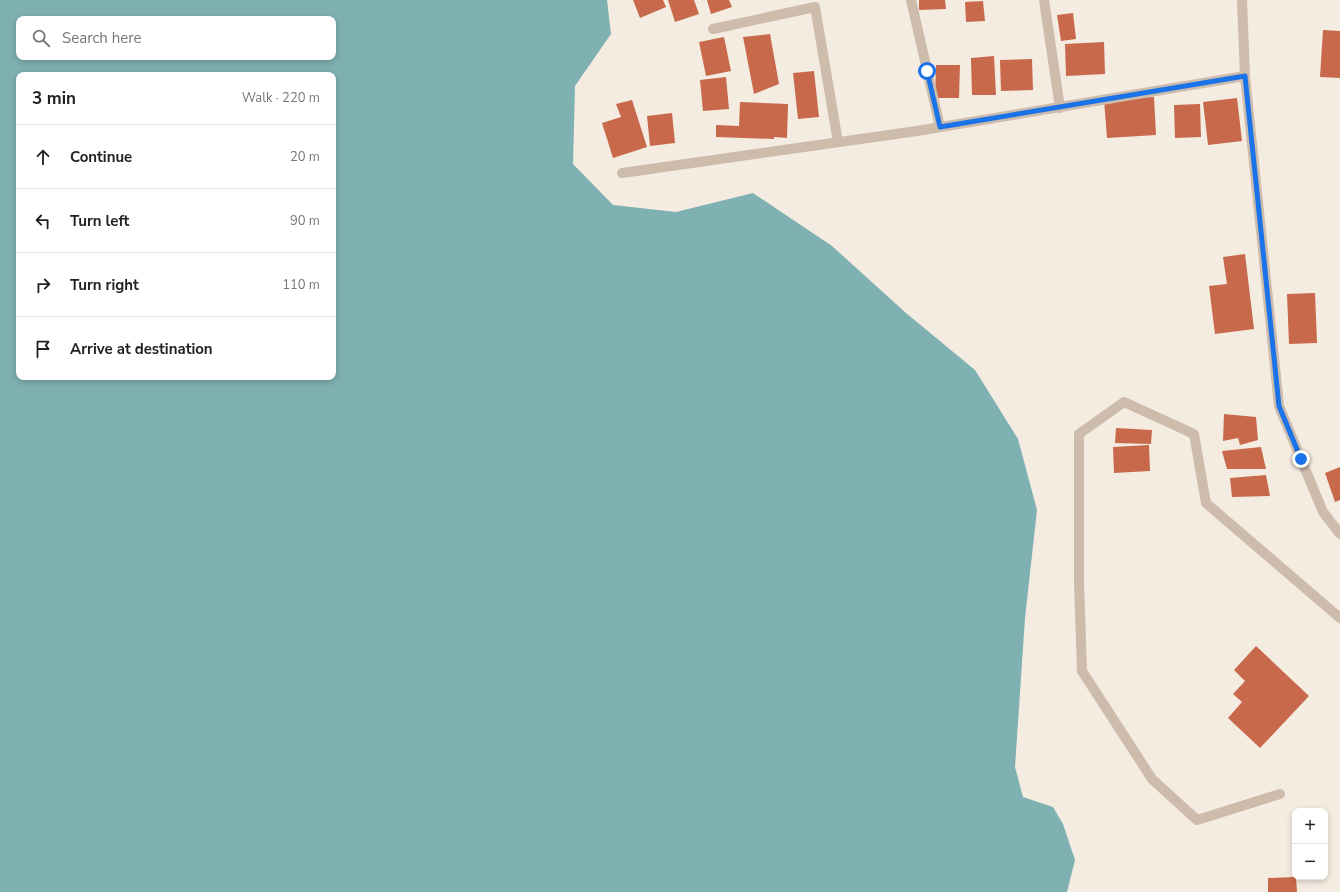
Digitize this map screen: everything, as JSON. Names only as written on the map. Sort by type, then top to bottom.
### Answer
[{"type":"street","points":[[911,0],[940,127]]},
{"type":"street","points":[[1044,0],[1060,108]]},
{"type":"street","points":[[1242,0],[1245,76],[1279,406],[1323,512],[1340,534]]},
{"type":"street","points":[[713,29],[815,7],[838,142]]},
{"type":"street","points":[[622,172],[940,127],[1245,76]]},
{"type":"street","points":[[1280,794],[1197,820],[1152,779],[1082,671],[1079,582],[1079,434],[1124,402],[1194,434],[1206,503],[1340,618]]},
{"type":"water","points":[[0,0],[607,0],[611,34],[575,86],[573,164],[613,205],[676,212],[753,193],[832,246],[906,313],[975,370],[1018,439],[1037,510],[1025,618],[1015,767],[1023,797],[1053,807],[1063,824],[1075,860],[1067,892],[0,892]]},
{"type":"building","points":[[633,0],[663,0],[666,7],[640,18]]},
{"type":"building","points":[[668,0],[694,0],[699,14],[675,22]]},
{"type":"building","points":[[707,0],[729,0],[732,7],[711,14]]},
{"type":"building","points":[[919,0],[945,0],[946,9],[919,10]]},
{"type":"building","points":[[983,1],[985,21],[966,22],[965,2]]},
{"type":"building","points":[[1073,13],[1076,39],[1061,41],[1057,15]]},
{"type":"building","points":[[1323,30],[1340,31],[1340,78],[1320,77]]},
{"type":"building","points":[[770,34],[779,84],[754,94],[743,37]]},
{"type":"building","points":[[724,37],[731,71],[706,76],[699,42]]},
{"type":"building","points":[[1104,42],[1105,74],[1066,76],[1065,44]]},
{"type":"building","points":[[994,56],[996,95],[972,95],[971,58]]},
{"type":"building","points":[[1032,59],[1033,90],[1001,91],[1000,60]]},
{"type":"building","points":[[936,65],[960,65],[959,98],[935,98]]},
{"type":"building","points":[[814,71],[819,117],[798,119],[793,73]]},
{"type":"building","points":[[726,77],[729,109],[703,111],[700,80]]},
{"type":"building","points":[[1154,97],[1156,135],[1107,138],[1104,100]]},
{"type":"building","points":[[1237,98],[1242,141],[1208,145],[1203,102]]},
{"type":"building","points":[[632,100],[647,147],[613,158],[602,123],[621,117],[616,104]]},
{"type":"building","points":[[740,102],[788,104],[787,138],[716,137],[716,125],[739,126]]},
{"type":"building","points":[[1200,104],[1201,137],[1175,138],[1174,105]]},
{"type":"building","points":[[672,113],[675,143],[650,146],[647,116]]},
{"type":"building","points":[[1245,254],[1254,329],[1215,334],[1209,286],[1227,284],[1223,257]]},
{"type":"building","points":[[1315,293],[1317,343],[1289,344],[1287,294]]},
{"type":"building","points":[[1224,414],[1256,417],[1258,440],[1240,445],[1238,438],[1223,441]]},
{"type":"building","points":[[1116,428],[1152,430],[1151,444],[1115,443]]},
{"type":"building","points":[[1149,445],[1150,471],[1114,473],[1113,447]]},
{"type":"building","points":[[1261,447],[1266,469],[1227,469],[1222,451]]},
{"type":"building","points":[[1340,467],[1340,500],[1335,502],[1325,473]]},
{"type":"building","points":[[1266,475],[1270,496],[1232,497],[1230,478]]},
{"type":"building","points":[[1256,646],[1309,696],[1260,748],[1228,718],[1242,702],[1233,694],[1245,681],[1234,670]]},
{"type":"building","points":[[1292,877],[1292,880],[1296,880],[1297,892],[1268,892],[1268,878]]},
{"type":"route","points":[[927,71],[940,127],[1245,76],[1279,406],[1301,459]]}]
